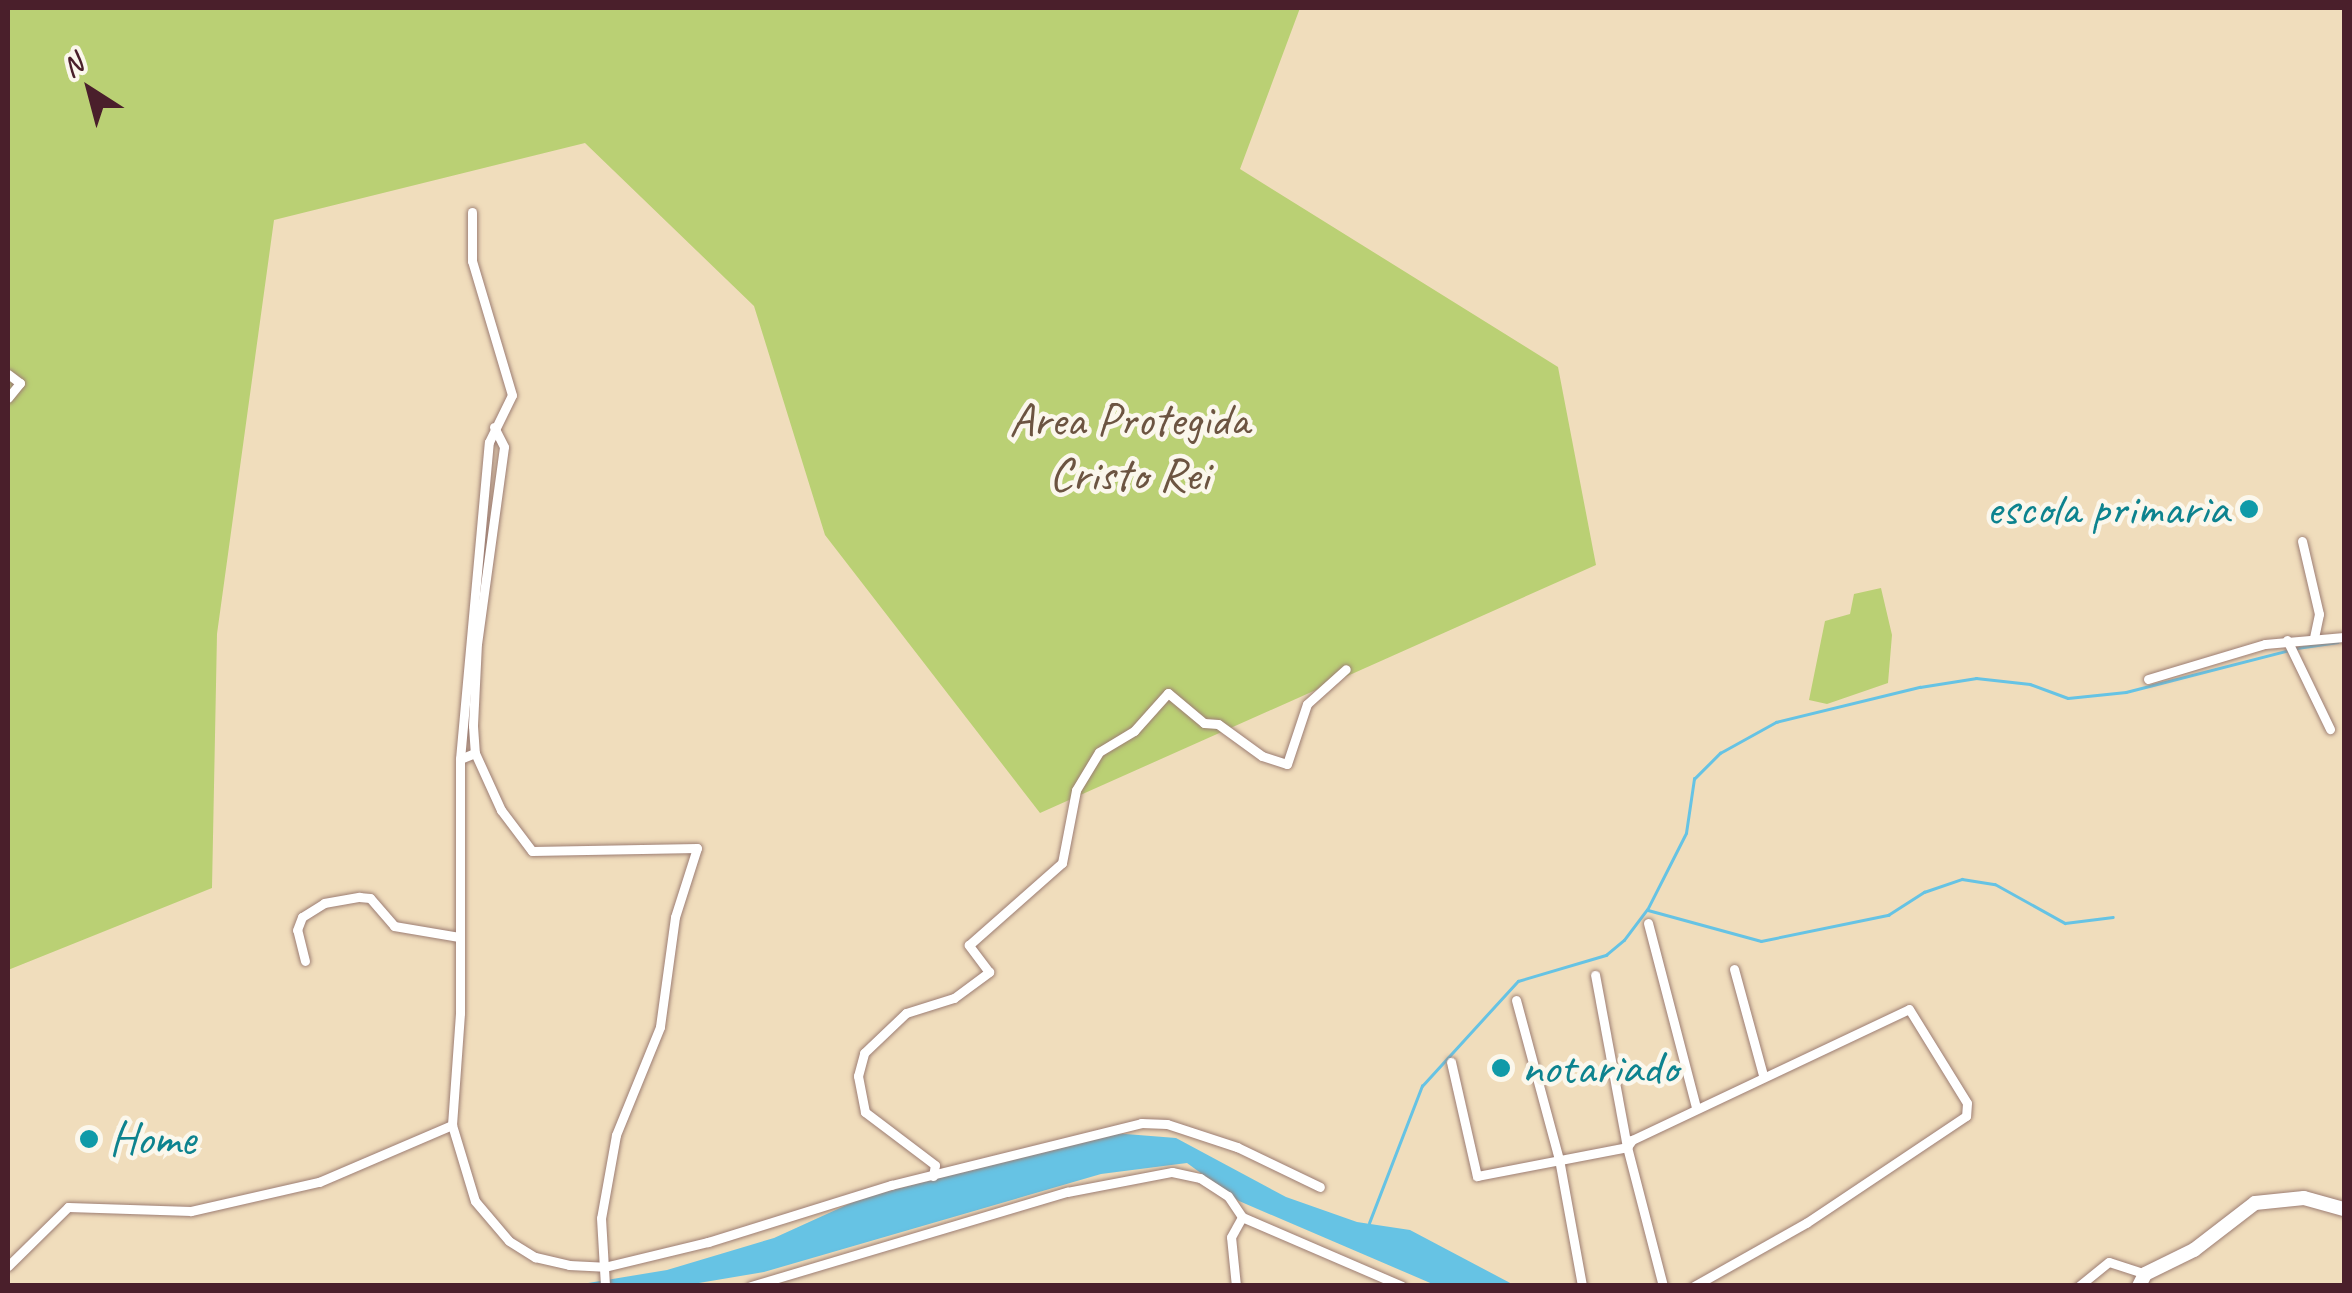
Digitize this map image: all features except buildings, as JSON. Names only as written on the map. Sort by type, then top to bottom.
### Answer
[{"type":"main road","points":[[2142,1280],[2194,1250],[2256,1203],[2304,1198],[2344,1210]]},
{"type":"street","points":[[472,212],[472,261],[512,395],[494,427],[460,759],[452,1124],[476,1202],[509,1241],[535,1257],[604,1276],[933,1176],[1141,1122],[1166,1124],[1237,1147],[1320,1187]]},
{"type":"street","points":[[8,374],[20,383],[8,398]]},
{"type":"street","points":[[494,427],[504,446],[477,643],[475,753],[501,810],[532,851],[697,848],[675,918],[660,1027],[616,1135],[601,1218],[604,1276]]},
{"type":"street","points":[[2302,541],[2319,614],[2314,638]]},
{"type":"street","points":[[2148,679],[2288,640],[2344,637]]},
{"type":"street","points":[[2288,640],[2330,729]]},
{"type":"street","points":[[933,1176],[935,1165],[865,1112],[858,1076],[864,1053],[906,1013],[954,998],[989,972],[969,945],[1062,863],[1076,790],[1098,752],[1134,731],[1168,693],[1204,723],[1218,724],[1262,756],[1287,764],[1307,704],[1346,669]]},
{"type":"street","points":[[460,759],[475,753]]},
{"type":"street","points":[[305,961],[297,930],[302,917],[324,903],[359,897],[370,898],[394,926],[458,937]]},
{"type":"street","points":[[1648,923],[1696,1108]]},
{"type":"street","points":[[1734,969],[1763,1075]]},
{"type":"street","points":[[1594,975],[1627,1147],[1662,1286]]},
{"type":"street","points":[[1516,1000],[1560,1160],[1582,1286]]},
{"type":"street","points":[[1451,1062],[1477,1176],[1627,1147],[1763,1075],[1909,1009],[1968,1113],[1806,1222],[1694,1286]]},
{"type":"street","points":[[8,1266],[68,1207],[191,1211],[319,1182],[452,1124]]},
{"type":"street","points":[[750,1286],[1067,1192],[1172,1172],[1214,1187],[1242,1216],[1402,1286]]},
{"type":"street","points":[[1236,1286],[1231,1238],[1242,1216]]},
{"type":"street","points":[[2080,1286],[2110,1262],[2142,1280]]},
{"type":"green space","name":"Area Protegida Cristo Rei","points":[[8,8],[1300,8],[1240,169],[1558,367],[1596,565],[1040,813],[825,535],[754,306],[585,143],[274,220],[217,634],[212,888],[8,970]]},
{"type":"green space","points":[[1881,588],[1892,635],[1888,683],[1827,704],[1809,700],[1825,621],[1850,614],[1854,594]]},
{"type":"water","points":[[1113,1133],[1176,1138],[1286,1197],[1357,1222],[1410,1230],[1514,1285],[1435,1285],[1239,1201],[1187,1163],[1101,1174],[764,1272],[687,1285],[570,1286],[667,1270],[774,1238],[862,1198]]},
{"type":"waterway","points":[[2297,648],[2338,642]]},
{"type":"waterway","points":[[1369,1223],[1422,1086],[1518,981],[1606,955],[1624,940],[1647,910],[1686,833],[1694,779],[1720,753],[1776,722],[1920,687],[1976,678],[2030,684],[2068,698],[2126,692],[2289,650]]},
{"type":"waterway","points":[[1648,910],[1761,941],[1888,915],[1924,892],[1962,879],[1995,884],[2065,923],[2113,917]]},
{"type":"place","name":"escola primaria","points":[[2249,509]]},
{"type":"place","name":"notariado","points":[[1501,1068]]},
{"type":"place","name":"Home","points":[[89,1139]]}]
